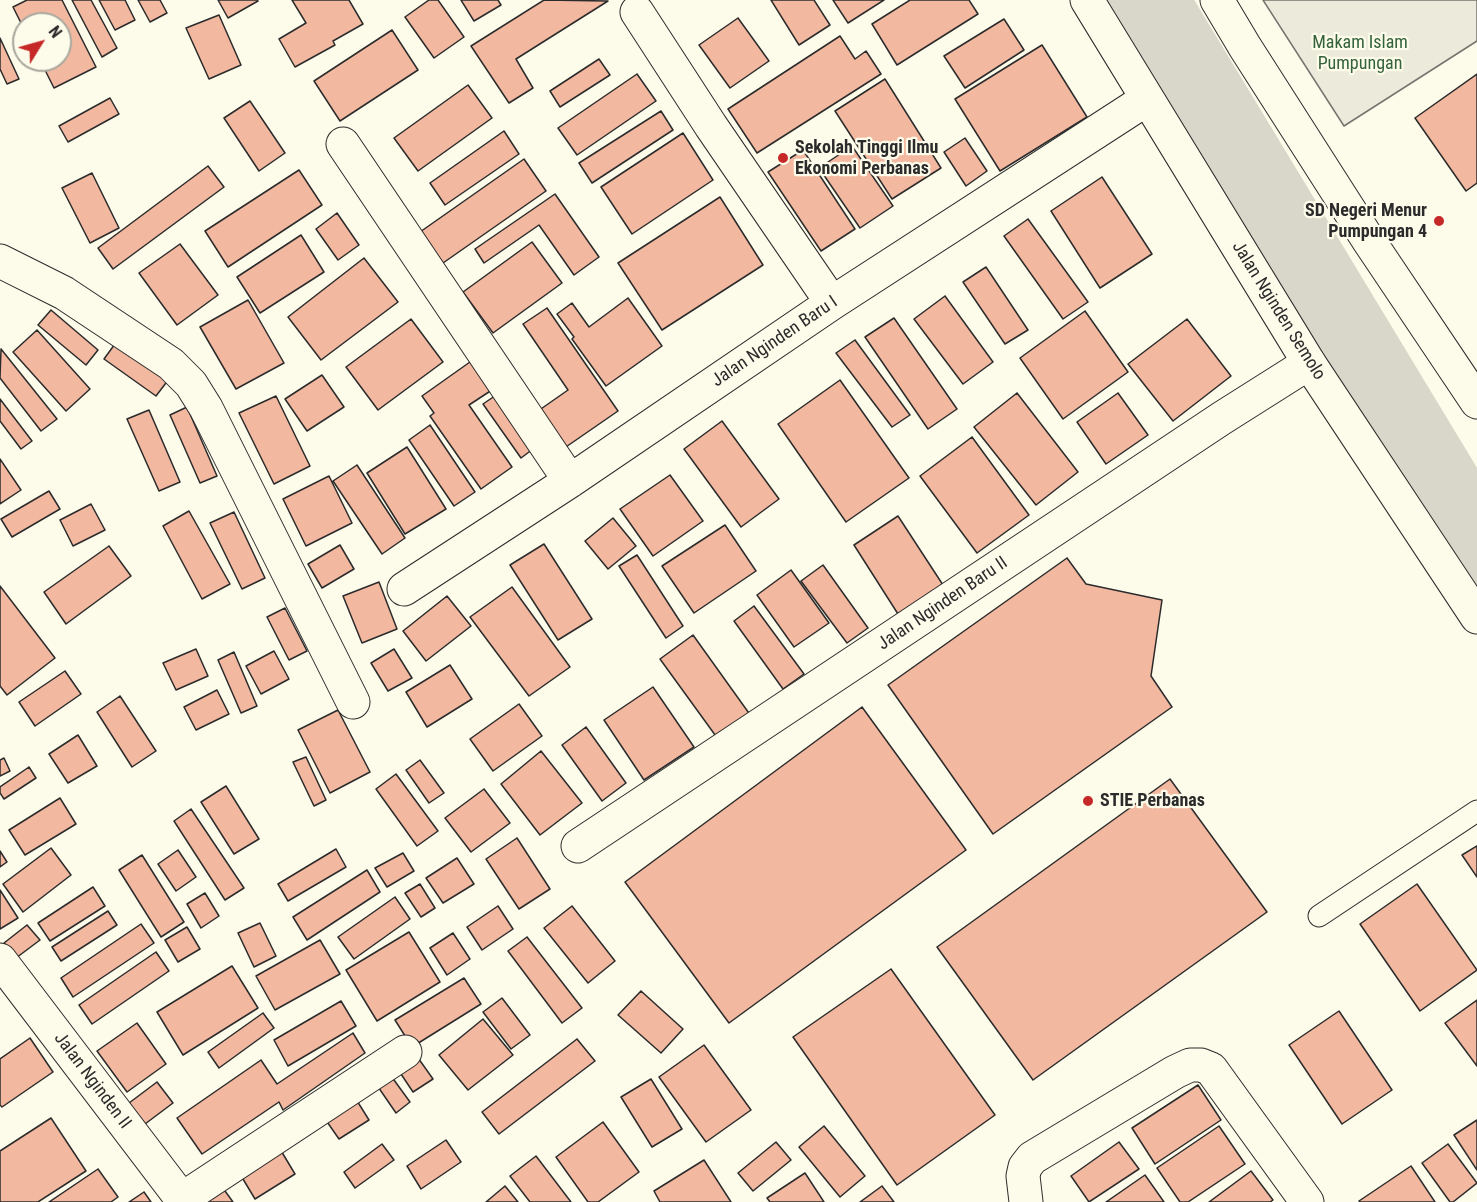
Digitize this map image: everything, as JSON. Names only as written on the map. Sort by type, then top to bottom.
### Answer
[{"type":"street","name":"Jalan Nginden Semolo","points":[[1087,0],[1309,363],[1477,617]]},
{"type":"street","points":[[1217,0],[1369,242],[1477,402]]},
{"type":"street","points":[[637,12],[711,126],[832,303]]},
{"type":"street","name":"Jalan Nginden Baru I","points":[[404,589],[570,481],[832,303],[1147,99]]},
{"type":"street","points":[[344,144],[570,481]]},
{"type":"street","points":[[0,261],[64,293],[171,364],[191,384],[216,429],[353,702]]},
{"type":"street","name":"Jalan Nginden Baru II","points":[[578,846],[1222,418],[1309,363]]},
{"type":"street","name":"Jalan Nginden II","points":[[0,960],[183,1200]]},
{"type":"street","points":[[183,1200],[405,1052]]},
{"type":"street","points":[[1026,1202],[1023,1176],[1025,1167],[1032,1158],[1190,1065],[1201,1065],[1211,1069],[1307,1202]]},
{"type":"lane","points":[[1319,916],[1477,812]]},
{"type":"green space","name":"Makam Islam Pumpungan","points":[[1263,0],[1477,0],[1477,41],[1344,126]]},
{"type":"building","points":[[27,0],[62,0],[68,12],[16,12],[13,7]]},
{"type":"building","points":[[72,0],[91,0],[117,48],[102,57]]},
{"type":"building","points":[[99,0],[125,0],[135,20],[115,30]]},
{"type":"building","points":[[138,0],[160,0],[167,13],[150,22]]},
{"type":"building","points":[[218,0],[257,0],[258,1],[228,18]]},
{"type":"building","points":[[292,0],[349,0],[363,24],[333,41],[335,45],[295,67],[279,39],[306,23]]},
{"type":"building","points":[[429,0],[438,0],[464,37],[434,58],[405,17]]},
{"type":"building","points":[[461,0],[498,0],[501,5],[474,21]]},
{"type":"building","points":[[544,0],[608,1],[516,59],[533,88],[509,103],[471,46]]},
{"type":"building","points":[[771,0],[814,0],[830,25],[799,45]]},
{"type":"building","points":[[833,0],[884,0],[848,23]]},
{"type":"building","points":[[910,0],[969,0],[978,14],[897,65],[872,24]]},
{"type":"building","points":[[219,15],[241,65],[209,79],[186,28]]},
{"type":"building","points":[[738,18],[769,61],[730,88],[699,45]]},
{"type":"building","points":[[1004,19],[1024,50],[965,88],[944,56]]},
{"type":"building","points":[[72,20],[96,67],[54,88],[46,72],[72,72]]},
{"type":"building","points":[[392,30],[418,70],[340,121],[314,81]]},
{"type":"building","points":[[840,36],[855,59],[866,51],[881,74],[757,153],[728,109]]},
{"type":"building","points":[[0,38],[12,64],[12,72],[16,72],[19,79],[7,84],[0,69]]},
{"type":"building","points":[[1042,45],[1087,117],[1000,171],[955,99]]},
{"type":"building","points":[[599,59],[610,75],[560,107],[550,91]]},
{"type":"building","points":[[637,74],[656,101],[577,155],[558,128]]},
{"type":"building","points":[[1477,74],[1477,183],[1466,191],[1415,118]]},
{"type":"building","points":[[885,79],[941,168],[892,199],[835,111]]},
{"type":"building","points":[[468,85],[492,118],[418,171],[394,138]]},
{"type":"building","points":[[110,98],[119,114],[68,142],[59,126]]},
{"type":"building","points":[[250,101],[285,153],[259,171],[224,118]]},
{"type":"building","points":[[661,111],[673,130],[592,183],[579,163]]},
{"type":"building","points":[[504,131],[519,154],[445,205],[430,183]]},
{"type":"building","points":[[683,133],[713,180],[632,234],[601,187]]},
{"type":"building","points":[[965,138],[987,171],[966,186],[944,152]]},
{"type":"building","points":[[852,146],[893,206],[860,228],[819,168]]},
{"type":"building","points":[[803,150],[855,229],[821,251],[768,172]]},
{"type":"building","points":[[524,159],[546,191],[443,263],[420,232]]},
{"type":"building","points":[[208,166],[224,187],[113,269],[98,248]]},
{"type":"building","points":[[299,170],[322,205],[228,267],[205,231]]},
{"type":"building","points":[[92,173],[119,228],[90,243],[62,188]]},
{"type":"building","points":[[1102,177],[1152,254],[1100,288],[1051,211]]},
{"type":"building","points":[[555,194],[599,257],[574,275],[539,225],[484,263],[475,249]]},
{"type":"building","points":[[720,197],[763,265],[662,330],[618,263]]},
{"type":"building","points":[[337,213],[359,245],[338,260],[316,229]]},
{"type":"building","points":[[1028,219],[1088,302],[1063,319],[1004,236]]},
{"type":"building","points":[[301,235],[324,272],[260,313],[237,277]]},
{"type":"building","points":[[532,242],[562,283],[493,333],[463,292]]},
{"type":"building","points":[[180,244],[218,295],[177,325],[139,273]]},
{"type":"building","points":[[364,258],[398,302],[321,360],[288,317]]},
{"type":"building","points":[[986,267],[1028,330],[1005,344],[963,282]]},
{"type":"building","points":[[945,296],[993,362],[963,384],[914,319]]},
{"type":"building","points":[[628,298],[662,346],[606,386],[557,314],[572,303],[589,327]]},
{"type":"building","points":[[248,300],[284,363],[236,389],[200,327]]},
{"type":"building","points":[[547,308],[618,411],[563,449],[538,411],[568,390],[523,324]]},
{"type":"building","points":[[51,310],[98,350],[86,365],[38,325]]},
{"type":"building","points":[[1085,311],[1128,372],[1063,419],[1020,358]]},
{"type":"building","points":[[894,318],[957,409],[928,429],[865,337]]},
{"type":"building","points":[[411,319],[443,362],[378,410],[346,367]]},
{"type":"building","points":[[1187,319],[1231,376],[1173,421],[1128,364]]},
{"type":"building","points":[[37,330],[90,389],[66,411],[13,352]]},
{"type":"building","points":[[120,337],[172,375],[156,396],[104,359]]},
{"type":"building","points":[[855,340],[910,415],[892,427],[836,353]]},
{"type":"building","points":[[1,349],[57,419],[41,431],[0,378]]},
{"type":"building","points":[[477,357],[498,386],[469,405],[512,467],[481,489],[430,416],[434,413],[422,396]]},
{"type":"building","points":[[322,375],[344,407],[307,431],[285,399]]},
{"type":"building","points":[[840,380],[909,478],[846,522],[778,424]]},
{"type":"building","points":[[505,389],[541,443],[521,458],[483,404]]},
{"type":"building","points":[[1017,393],[1078,472],[1036,505],[974,427]]},
{"type":"building","points":[[1118,393],[1148,435],[1106,464],[1077,422]]},
{"type":"building","points":[[276,396],[310,466],[274,484],[239,413]]},
{"type":"building","points":[[0,399],[32,441],[21,449],[0,421]]},
{"type":"building","points":[[187,407],[217,476],[200,483],[170,415]]},
{"type":"building","points":[[149,410],[180,482],[159,491],[127,419]]},
{"type":"building","points":[[722,421],[779,499],[741,527],[684,449]]},
{"type":"building","points":[[430,425],[475,492],[454,506],[409,440]]},
{"type":"building","points":[[972,437],[1029,515],[977,553],[920,476]]},
{"type":"building","points":[[407,447],[446,509],[405,534],[367,473]]},
{"type":"building","points":[[0,459],[21,490],[0,504]]},
{"type":"building","points":[[357,465],[405,538],[382,554],[333,481]]},
{"type":"building","points":[[670,475],[703,521],[653,556],[620,509]]},
{"type":"building","points":[[329,476],[352,523],[306,546],[283,499]]},
{"type":"building","points":[[49,491],[60,509],[12,537],[1,519]]},
{"type":"building","points":[[91,504],[105,530],[73,546],[60,520]]},
{"type":"building","points":[[189,511],[230,584],[202,599],[163,526]]},
{"type":"building","points":[[234,512],[265,578],[242,589],[210,523]]},
{"type":"building","points":[[898,516],[943,585],[898,614],[854,545]]},
{"type":"building","points":[[613,518],[636,546],[608,569],[585,541]]},
{"type":"building","points":[[725,525],[756,571],[694,613],[662,566]]},
{"type":"building","points":[[544,544],[592,619],[558,640],[510,565]]},
{"type":"building","points":[[340,545],[354,569],[322,588],[308,564]]},
{"type":"building","points":[[109,546],[131,576],[66,624],[44,592]]},
{"type":"building","points":[[637,555],[683,626],[666,638],[619,566]]},
{"type":"building","points":[[1067,558],[1086,584],[1162,600],[1151,676],[1172,707],[993,834],[888,685]]},
{"type":"building","points":[[823,565],[868,628],[847,643],[801,581]]},
{"type":"building","points":[[791,570],[829,623],[794,647],[757,595]]},
{"type":"building","points":[[379,582],[397,629],[362,643],[343,596]]},
{"type":"building","points":[[0,586],[55,658],[7,695],[0,686]]},
{"type":"building","points":[[512,587],[570,667],[529,696],[470,617]]},
{"type":"building","points":[[447,596],[471,626],[426,661],[403,631]]},
{"type":"building","points":[[754,606],[804,674],[783,689],[734,621]]},
{"type":"building","points":[[285,608],[307,651],[289,660],[267,617]]},
{"type":"building","points":[[693,635],[751,716],[718,739],[660,659]]},
{"type":"building","points":[[196,649],[208,676],[176,690],[163,663]]},
{"type":"building","points":[[394,649],[412,678],[388,691],[371,663]]},
{"type":"building","points":[[274,651],[289,679],[261,694],[246,666]]},
{"type":"building","points":[[234,652],[257,706],[241,713],[218,660]]},
{"type":"building","points":[[450,665],[472,699],[427,727],[406,692]]},
{"type":"building","points":[[65,671],[81,694],[35,726],[19,702]]},
{"type":"building","points":[[653,687],[694,747],[644,780],[604,720]]},
{"type":"building","points":[[217,690],[229,714],[196,730],[184,707]]},
{"type":"building","points":[[120,696],[156,751],[132,767],[97,712]]},
{"type":"building","points":[[519,704],[542,736],[493,771],[470,739]]},
{"type":"building","points":[[862,707],[966,850],[729,1023],[625,882]]},
{"type":"building","points":[[338,710],[370,772],[330,793],[298,730]]},
{"type":"building","points":[[586,727],[626,783],[602,801],[562,745]]},
{"type":"building","points":[[78,735],[97,766],[68,783],[49,754]]},
{"type":"building","points":[[541,751],[582,803],[540,835],[501,784]]},
{"type":"building","points":[[306,757],[326,800],[314,806],[293,762]]},
{"type":"building","points":[[4,758],[10,771],[0,776],[0,760]]},
{"type":"building","points":[[420,760],[444,793],[429,803],[406,770]]},
{"type":"building","points":[[29,767],[36,778],[4,799],[0,793],[0,787]]},
{"type":"building","points":[[396,774],[438,831],[417,846],[376,789]]},
{"type":"building","points":[[1170,779],[1267,912],[1033,1080],[937,947]]},
{"type":"building","points":[[226,786],[259,839],[234,854],[201,802]]},
{"type":"building","points":[[484,789],[510,823],[471,852],[445,818]]},
{"type":"building","points":[[60,798],[76,824],[25,855],[9,830]]},
{"type":"building","points":[[191,809],[244,888],[225,900],[174,821]]},
{"type":"building","points":[[517,838],[550,889],[519,909],[486,859]]},
{"type":"building","points":[[1477,846],[1477,877],[1462,855]]},
{"type":"building","points":[[51,848],[71,875],[23,912],[3,884]]},
{"type":"building","points":[[336,849],[346,867],[288,901],[278,884]]},
{"type":"building","points":[[178,850],[196,877],[176,891],[158,864]]},
{"type":"building","points":[[0,851],[7,862],[0,867]]},
{"type":"building","points":[[403,853],[414,871],[387,887],[375,868]]},
{"type":"building","points":[[142,855],[184,922],[161,937],[119,870]]},
{"type":"building","points":[[457,858],[474,884],[443,903],[426,878]]},
{"type":"building","points":[[367,870],[380,892],[307,940],[293,917]]},
{"type":"building","points":[[420,884],[435,908],[421,917],[405,893]]},
{"type":"building","points":[[1417,884],[1477,970],[1420,1011],[1360,924]]},
{"type":"building","points":[[93,887],[105,906],[50,941],[38,923]]},
{"type":"building","points":[[0,890],[18,918],[0,929]]},
{"type":"building","points":[[205,893],[219,916],[201,928],[187,904]]},
{"type":"building","points":[[395,897],[410,919],[354,959],[338,937]]},
{"type":"building","points":[[498,906],[513,929],[482,950],[467,927]]},
{"type":"building","points":[[572,906],[615,961],[588,983],[544,928]]},
{"type":"building","points":[[108,911],[117,925],[61,961],[52,947]]},
{"type":"building","points":[[260,923],[276,956],[254,967],[238,933]]},
{"type":"building","points":[[141,924],[154,943],[73,997],[61,978]]},
{"type":"building","points":[[27,925],[40,940],[16,958],[4,943]]},
{"type":"building","points":[[187,927],[200,949],[178,962],[165,940]]},
{"type":"building","points":[[409,932],[440,982],[377,1021],[346,970]]},
{"type":"building","points":[[453,933],[470,959],[447,975],[430,948]]},
{"type":"building","points":[[527,937],[582,1008],[562,1023],[508,951]]},
{"type":"building","points":[[320,940],[340,974],[275,1010],[256,976]]},
{"type":"building","points":[[156,952],[169,971],[92,1024],[79,1005]]},
{"type":"building","points":[[232,966],[258,1008],[183,1055],[157,1012]]},
{"type":"building","points":[[891,969],[995,1115],[897,1185],[793,1037]]},
{"type":"building","points":[[464,978],[481,1004],[412,1047],[395,1020]]},
{"type":"building","points":[[641,991],[683,1029],[661,1053],[618,1015]]},
{"type":"building","points":[[502,998],[530,1035],[511,1049],[483,1012]]},
{"type":"building","points":[[1477,1000],[1477,1066],[1445,1023]]},
{"type":"building","points":[[341,1001],[356,1026],[288,1066],[274,1040]]},
{"type":"building","points":[[1339,1011],[1392,1090],[1342,1124],[1289,1045]]},
{"type":"building","points":[[263,1013],[274,1028],[219,1068],[208,1052]]},
{"type":"building","points":[[483,1019],[513,1055],[468,1090],[439,1055]]},
{"type":"building","points":[[137,1023],[166,1064],[127,1092],[97,1051]]},
{"type":"building","points":[[353,1033],[365,1053],[283,1110],[279,1102],[202,1154],[177,1118],[261,1060],[277,1084]]},
{"type":"building","points":[[30,1038],[53,1072],[2,1107],[0,1105],[0,1059]]},
{"type":"building","points":[[577,1039],[595,1061],[499,1134],[482,1112]]},
{"type":"building","points":[[704,1045],[751,1110],[706,1142],[659,1077]]},
{"type":"building","points":[[416,1055],[433,1079],[413,1092],[397,1068]]},
{"type":"building","points":[[386,1069],[410,1102],[396,1113],[372,1078]]},
{"type":"building","points":[[651,1079],[682,1129],[652,1147],[621,1097]]},
{"type":"building","points":[[157,1082],[173,1103],[145,1124],[129,1103]]},
{"type":"building","points":[[1198,1085],[1221,1120],[1155,1164],[1132,1128]]},
{"type":"building","points":[[354,1096],[369,1120],[339,1139],[323,1116]]},
{"type":"building","points":[[51,1118],[86,1171],[38,1202],[0,1202],[0,1151]]},
{"type":"building","points":[[1477,1120],[1477,1170],[1454,1135]]},
{"type":"building","points":[[603,1122],[639,1172],[598,1202],[588,1202],[556,1157]]},
{"type":"building","points":[[824,1126],[865,1176],[840,1197],[799,1147]]},
{"type":"building","points":[[1219,1126],[1245,1164],[1188,1202],[1180,1202],[1157,1168]]},
{"type":"building","points":[[446,1140],[461,1162],[421,1189],[407,1166]]},
{"type":"building","points":[[776,1142],[791,1160],[753,1191],[738,1173]]},
{"type":"building","points":[[1119,1142],[1139,1169],[1089,1202],[1071,1176]]},
{"type":"building","points":[[277,1144],[295,1174],[255,1199],[237,1169]]},
{"type":"building","points":[[382,1144],[394,1160],[355,1188],[344,1172]]},
{"type":"building","points":[[1448,1144],[1477,1183],[1453,1202],[1450,1202],[1422,1163]]},
{"type":"building","points":[[536,1156],[571,1202],[530,1202],[510,1176]]},
{"type":"building","points":[[704,1160],[731,1202],[660,1202],[654,1191]]},
{"type":"building","points":[[1411,1166],[1435,1202],[1359,1201]]},
{"type":"building","points":[[98,1169],[118,1197],[111,1202],[49,1202]]},
{"type":"building","points":[[1251,1171],[1273,1200],[1270,1202],[1209,1202]]},
{"type":"building","points":[[805,1173],[824,1202],[770,1202],[767,1198]]},
{"type":"building","points":[[1145,1175],[1164,1202],[1106,1202]]},
{"type":"building","points":[[217,1180],[233,1202],[204,1202]]},
{"type":"building","points":[[505,1186],[518,1202],[486,1202]]},
{"type":"building","points":[[882,1186],[894,1202],[860,1202]]},
{"type":"building","points":[[144,1192],[151,1202],[129,1202]]},
{"type":"waterway","points":[[1144,0],[1477,551]]},
{"type":"place","name":"Sekolah Tinggi Ilmu Ekonomi Perbanas","points":[[783,158]]},
{"type":"place","name":"SD Negeri Menur Pumpungan 4","points":[[1439,221]]},
{"type":"place","name":"STIE Perbanas","points":[[1088,801]]}]
